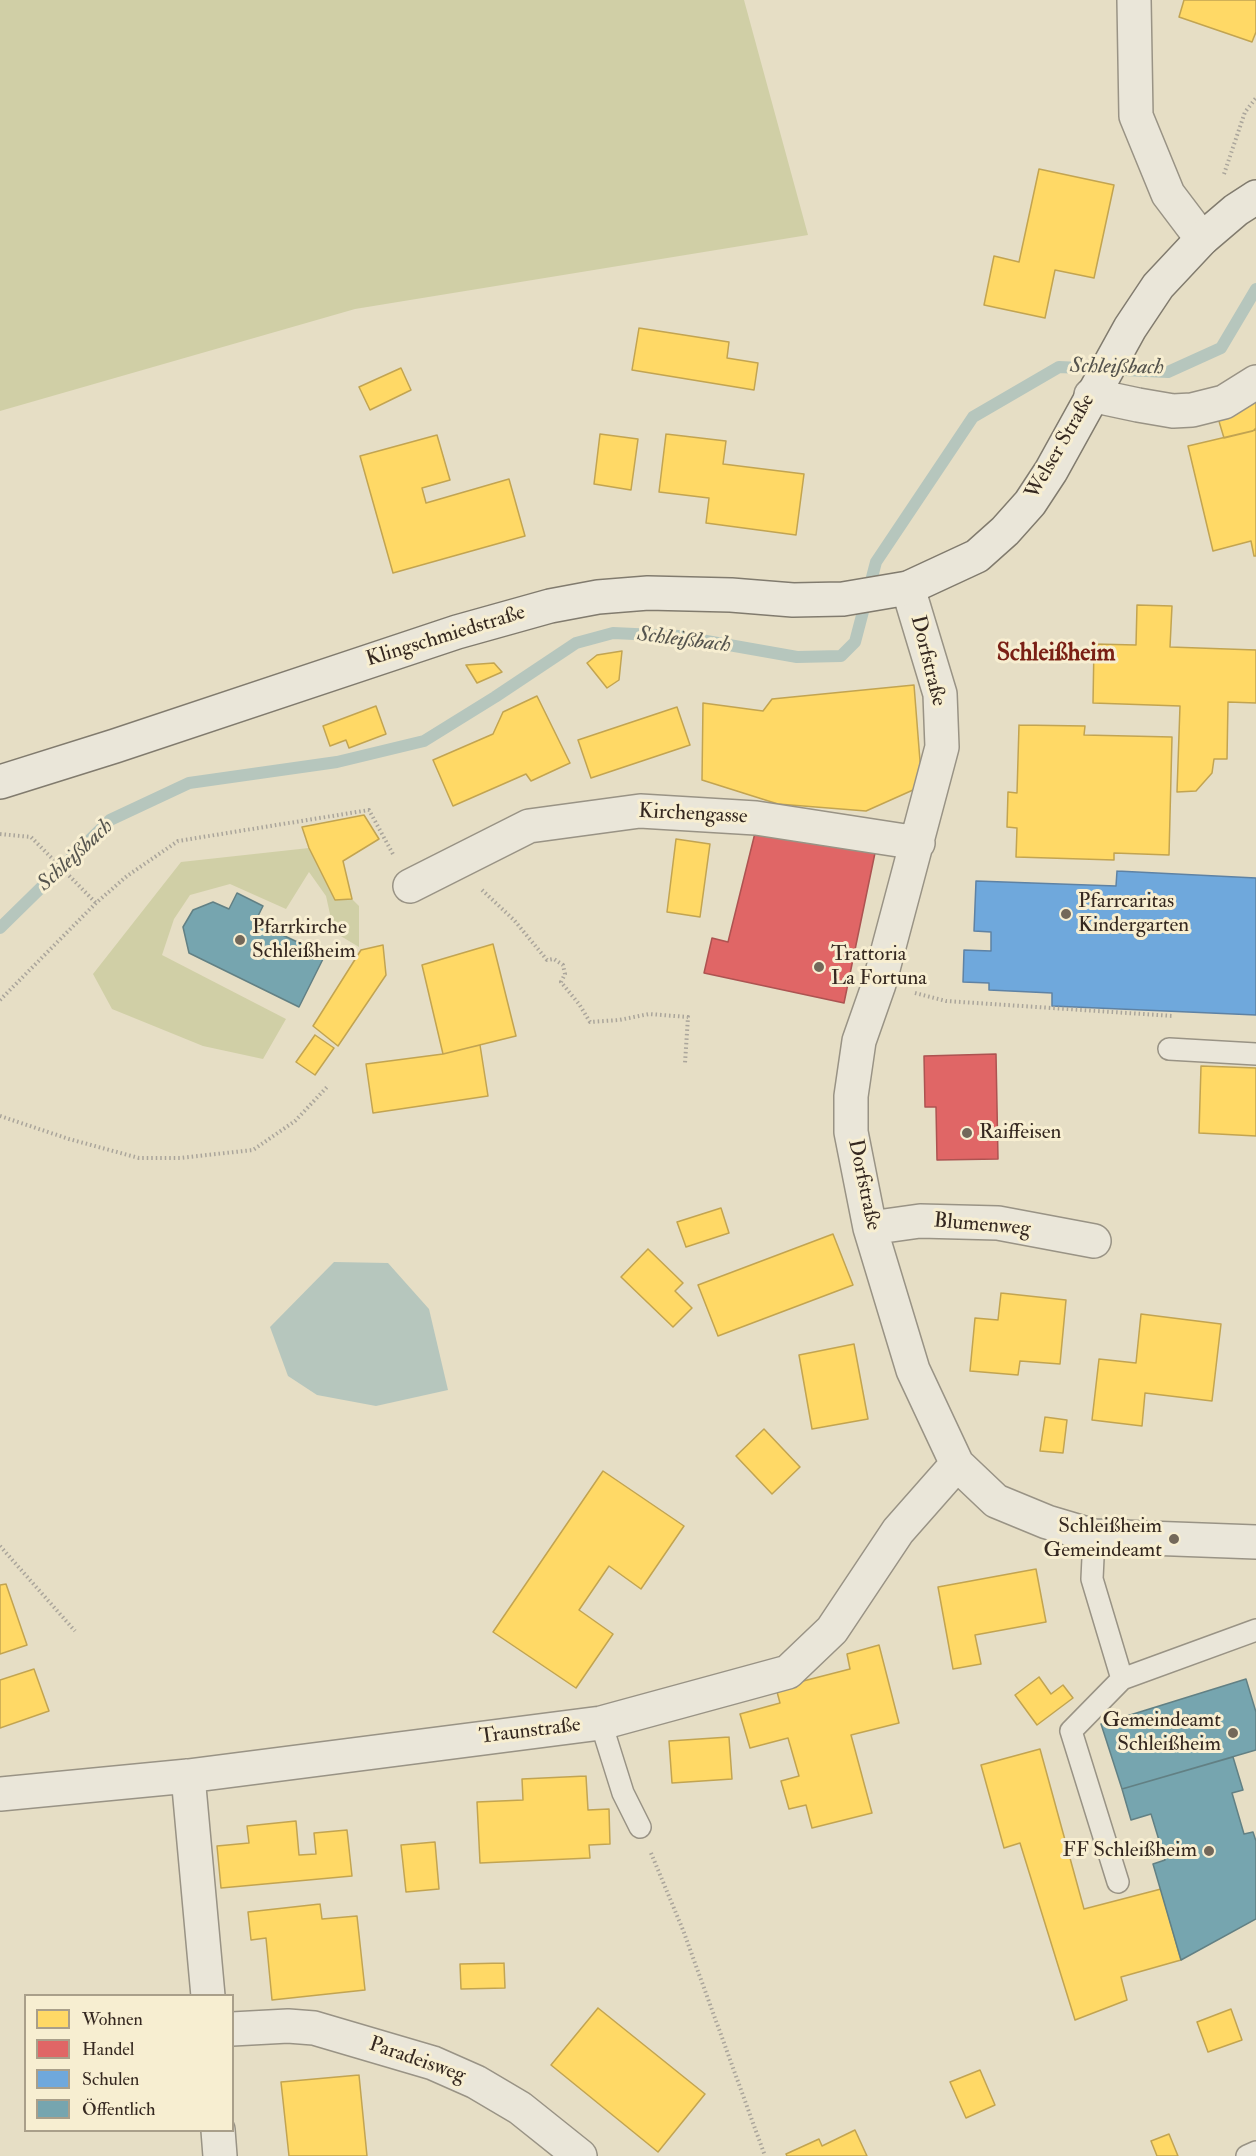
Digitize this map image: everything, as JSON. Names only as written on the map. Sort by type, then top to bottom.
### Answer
[{"type":"street","points":[[1134,0],[1136,116],[1168,194],[1202,239]]},
{"type":"street","name":"Welser Straße","points":[[908,588],[976,556],[1005,531],[1029,503],[1051,471],[1130,327],[1158,286],[1202,239],[1236,210],[1256,197]]},
{"type":"street","points":[[1096,387],[1162,409],[1192,410],[1224,402],[1256,382]]},
{"type":"street","name":"Klingschmiedstraße","points":[[0,782],[115,747],[457,632],[550,606],[598,597],[648,593],[731,595],[793,600],[843,599],[908,588]]},
{"type":"street","name":"Dorfstraße","points":[[908,588],[940,694],[942,747],[879,984],[859,1041],[851,1096],[851,1132],[870,1228],[913,1370],[957,1464],[996,1501],[1047,1522],[1094,1536],[1256,1542]]},
{"type":"street","name":"Kirchengasse","points":[[410,886],[529,826],[640,811],[756,818],[918,843]]},
{"type":"street","name":"Blumenweg","points":[[870,1228],[920,1221],[998,1224],[1094,1241]]},
{"type":"street","name":"Traunstraße","points":[[0,1794],[188,1776],[601,1723],[788,1672],[832,1630],[898,1531],[957,1464]]},
{"type":"street","points":[[188,1776],[208,1994]]},
{"type":"street","name":"Paradeisweg","points":[[234,2029],[288,2026],[314,2028],[433,2063],[476,2082],[520,2108],[580,2156]]},
{"type":"street","points":[[218,2132],[220,2156]]},
{"type":"lane","points":[[1169,1048],[1256,1054]]},
{"type":"lane","points":[[1094,1536],[1092,1579],[1122,1679]]},
{"type":"lane","points":[[1118,1882],[1071,1731],[1122,1679],[1256,1630]]},
{"type":"lane","points":[[601,1723],[623,1792],[640,1827]]},
{"type":"lane","points":[[1247,2156],[1256,2152]]},
{"type":"path","points":[[1224,176],[1245,112],[1256,98]]},
{"type":"path","points":[[0,1000],[96,903],[127,876],[178,841],[369,810],[410,886]]},
{"type":"path","points":[[0,834],[31,837],[96,903]]},
{"type":"path","points":[[450,866],[508,914],[547,960],[554,960],[563,965],[565,974],[561,982],[590,1022],[619,1020],[649,1014],[688,1017],[685,1063]]},
{"type":"path","points":[[879,984],[946,1001],[1185,1017]]},
{"type":"path","points":[[0,1116],[69,1139],[139,1158],[180,1158],[253,1150],[295,1121],[327,1087]]},
{"type":"path","points":[[0,1546],[75,1631]]},
{"type":"path","points":[[640,1827],[683,1930],[765,2156]]},
{"type":"green space","points":[[0,0],[744,0],[808,235],[355,309],[0,411]]},
{"type":"green space","points":[[309,848],[335,900],[352,899],[359,906],[359,947],[334,932],[326,896],[309,872],[286,909],[230,884],[190,895],[174,919],[162,955],[286,1019],[263,1059],[203,1046],[112,1009],[93,974],[181,862]]},
{"type":"shaded area","points":[[334,1262],[388,1263],[429,1309],[448,1390],[376,1406],[317,1395],[288,1376],[270,1327]]},
{"type":"building: Wohnen","points":[[1184,0],[1256,0],[1256,32],[1252,42],[1179,17]]},
{"type":"building: Wohnen","points":[[1039,169],[1114,185],[1094,278],[1055,270],[1045,318],[984,305],[994,256],[1019,262]]},
{"type":"building: Wohnen","points":[[639,328],[729,342],[727,358],[758,363],[754,390],[632,370]]},
{"type":"building: Wohnen","points":[[401,368],[411,390],[370,410],[359,387]]},
{"type":"building: Wohnen","points":[[1256,393],[1256,428],[1253,431],[1224,438],[1218,418]]},
{"type":"building: Wohnen","points":[[1256,430],[1256,556],[1254,556],[1251,541],[1213,551],[1188,446]]},
{"type":"building: Wohnen","points":[[600,434],[638,439],[631,490],[594,484]]},
{"type":"building: Wohnen","points":[[666,434],[726,441],[723,464],[804,474],[796,535],[706,523],[709,498],[659,492]]},
{"type":"building: Wohnen","points":[[437,435],[450,480],[422,488],[426,503],[509,479],[525,536],[393,573],[360,456]]},
{"type":"building: Wohnen","points":[[1137,605],[1172,606],[1170,647],[1256,650],[1256,703],[1228,702],[1227,759],[1214,759],[1212,773],[1196,791],[1177,792],[1180,706],[1093,703],[1094,644],[1136,645]]},
{"type":"building: Wohnen","points":[[622,651],[619,680],[607,688],[587,663],[597,655]]},
{"type":"building: Wohnen","points":[[494,663],[502,672],[477,683],[466,665]]},
{"type":"building: Wohnen","points":[[914,685],[922,786],[866,811],[778,804],[702,780],[703,703],[763,711],[772,699]]},
{"type":"building: Wohnen","points":[[537,696],[570,763],[531,781],[526,774],[453,806],[433,760],[493,734],[503,712]]},
{"type":"building: Wohnen","points":[[376,706],[386,734],[349,748],[346,740],[330,746],[323,726]]},
{"type":"building: Wohnen","points":[[677,707],[690,745],[591,778],[578,740]]},
{"type":"building: Wohnen","points":[[1019,725],[1085,726],[1084,735],[1172,737],[1169,855],[1114,853],[1114,860],[1016,857],[1017,828],[1007,827],[1008,792],[1017,793]]},
{"type":"building: Wohnen","points":[[364,815],[379,839],[343,861],[352,899],[335,900],[309,848],[302,827]]},
{"type":"building: Wohnen","points":[[676,839],[710,844],[700,917],[667,912]]},
{"type":"building: Wohnen","points":[[493,944],[516,1036],[443,1054],[422,965]]},
{"type":"building: Wohnen","points":[[383,945],[386,975],[338,1046],[313,1026],[361,950]]},
{"type":"building: Wohnen","points":[[315,1035],[334,1048],[315,1075],[296,1062]]},
{"type":"building: Wohnen","points":[[480,1045],[488,1096],[373,1113],[366,1064],[443,1054]]},
{"type":"building: Wohnen","points":[[1201,1066],[1256,1068],[1256,1136],[1199,1133]]},
{"type":"building: Wohnen","points":[[721,1208],[729,1233],[686,1247],[677,1222]]},
{"type":"building: Wohnen","points":[[833,1234],[853,1285],[718,1336],[698,1285]]},
{"type":"building: Wohnen","points":[[648,1249],[683,1283],[675,1291],[692,1308],[673,1327],[621,1277]]},
{"type":"building: Wohnen","points":[[1001,1293],[1066,1300],[1060,1364],[1020,1361],[1018,1375],[970,1371],[975,1318],[998,1320]]},
{"type":"building: Wohnen","points":[[1141,1314],[1221,1324],[1212,1401],[1145,1393],[1142,1426],[1092,1420],[1099,1359],[1136,1363]]},
{"type":"building: Wohnen","points":[[854,1344],[868,1419],[812,1429],[799,1355]]},
{"type":"building: Wohnen","points":[[1045,1417],[1067,1420],[1063,1453],[1040,1451]]},
{"type":"building: Wohnen","points":[[764,1429],[800,1467],[772,1494],[736,1456]]},
{"type":"building: Wohnen","points":[[603,1471],[684,1526],[641,1589],[609,1566],[579,1610],[613,1634],[576,1688],[493,1632]]},
{"type":"building: Wohnen","points":[[1036,1569],[1046,1622],[975,1635],[981,1664],[953,1669],[938,1587]]},
{"type":"building: Wohnen","points":[[6,1584],[27,1645],[0,1654],[0,1585]]},
{"type":"building: Wohnen","points":[[879,1645],[899,1723],[851,1735],[872,1813],[812,1828],[806,1805],[789,1809],[781,1781],[799,1776],[788,1738],[750,1748],[740,1714],[780,1703],[776,1688],[850,1669],[847,1654]]},
{"type":"building: Wohnen","points":[[34,1669],[49,1711],[0,1728],[0,1680]]},
{"type":"building: Wohnen","points":[[1039,1677],[1051,1694],[1063,1685],[1073,1698],[1037,1725],[1015,1695]]},
{"type":"building: Wohnen","points":[[729,1737],[732,1779],[672,1783],[669,1741]]},
{"type":"building: Wohnen","points":[[1040,1749],[1084,1909],[1161,1889],[1181,1960],[1121,1977],[1127,2000],[1075,2020],[1020,1843],[1004,1848],[981,1765]]},
{"type":"building: Wohnen","points":[[586,1776],[588,1810],[609,1809],[610,1844],[589,1845],[590,1858],[480,1863],[477,1802],[523,1800],[522,1779]]},
{"type":"building: Wohnen","points":[[296,1821],[299,1855],[316,1854],[314,1833],[347,1830],[352,1876],[221,1888],[217,1846],[249,1843],[247,1826]]},
{"type":"building: Wohnen","points":[[435,1842],[439,1889],[406,1892],[401,1845]]},
{"type":"building: Wohnen","points":[[320,1904],[322,1919],[357,1916],[365,1990],[272,2000],[266,1938],[251,1940],[248,1912]]},
{"type":"building: Wohnen","points":[[504,1963],[505,1988],[461,1989],[460,1964]]},
{"type":"building: Wohnen","points":[[598,2008],[705,2094],[658,2152],[551,2065]]},
{"type":"building: Wohnen","points":[[1231,2009],[1242,2040],[1208,2052],[1197,2022]]},
{"type":"building: Wohnen","points":[[980,2070],[995,2105],[966,2118],[950,2082]]},
{"type":"building: Wohnen","points":[[359,2075],[367,2156],[289,2156],[281,2082]]},
{"type":"building: Wohnen","points":[[855,2130],[867,2156],[787,2156],[786,2154],[819,2139],[822,2146]]},
{"type":"building: Wohnen","points":[[1169,2134],[1178,2156],[1157,2156],[1151,2141]]},
{"type":"building: Handel","points":[[755,833],[875,853],[844,1003],[704,973],[712,938],[728,942]]},
{"type":"building: Handel","name":"Raiffeisen","points":[[996,1054],[998,1159],[937,1160],[936,1107],[925,1107],[924,1056]]},
{"type":"building: Schulen","points":[[1117,871],[1256,878],[1256,1015],[1052,1006],[1052,993],[989,990],[989,983],[963,982],[964,950],[991,951],[991,932],[974,931],[976,881],[1116,886]]},
{"type":"building: Öffentlich","name":"Pfarrkirche Schleißheim","points":[[237,893],[263,906],[255,922],[325,955],[299,1007],[189,953],[183,927],[193,910],[213,902],[229,909]]},
{"type":"building: Öffentlich","points":[[1246,1679],[1256,1712],[1256,1750],[1122,1789],[1101,1724]]},
{"type":"building: Öffentlich","name":"FF Schleißheim","points":[[1233,1757],[1243,1790],[1232,1793],[1244,1834],[1253,1832],[1256,1841],[1256,1919],[1181,1960],[1153,1864],[1165,1860],[1151,1814],[1131,1820],[1122,1789]]},
{"type":"waterway","name":"Schleißbach","points":[[0,928],[110,820],[189,783],[337,762],[424,741],[576,643],[613,633],[678,636],[797,657],[841,656],[855,642],[876,562],[973,417],[1059,367],[1168,372],[1221,348],[1256,289]]},
{"type":"place","name":"Pfarrcaritas Kindergarten","points":[[1066,914]]},
{"type":"place","name":"Pfarrkirche Schleißheim","points":[[240,940]]},
{"type":"place","name":"Trattoria La Fortuna","points":[[819,967]]},
{"type":"place","name":"Raiffeisen","points":[[967,1133]]},
{"type":"place","name":"Schleißheim Gemeindeamt","points":[[1174,1539]]},
{"type":"place","name":"Gemeindeamt Schleißheim","points":[[1233,1733]]},
{"type":"place","name":"FF Schleißheim","points":[[1209,1851]]},
{"type":"district","name":"Schleißheim","points":[[1056,655]]}]
